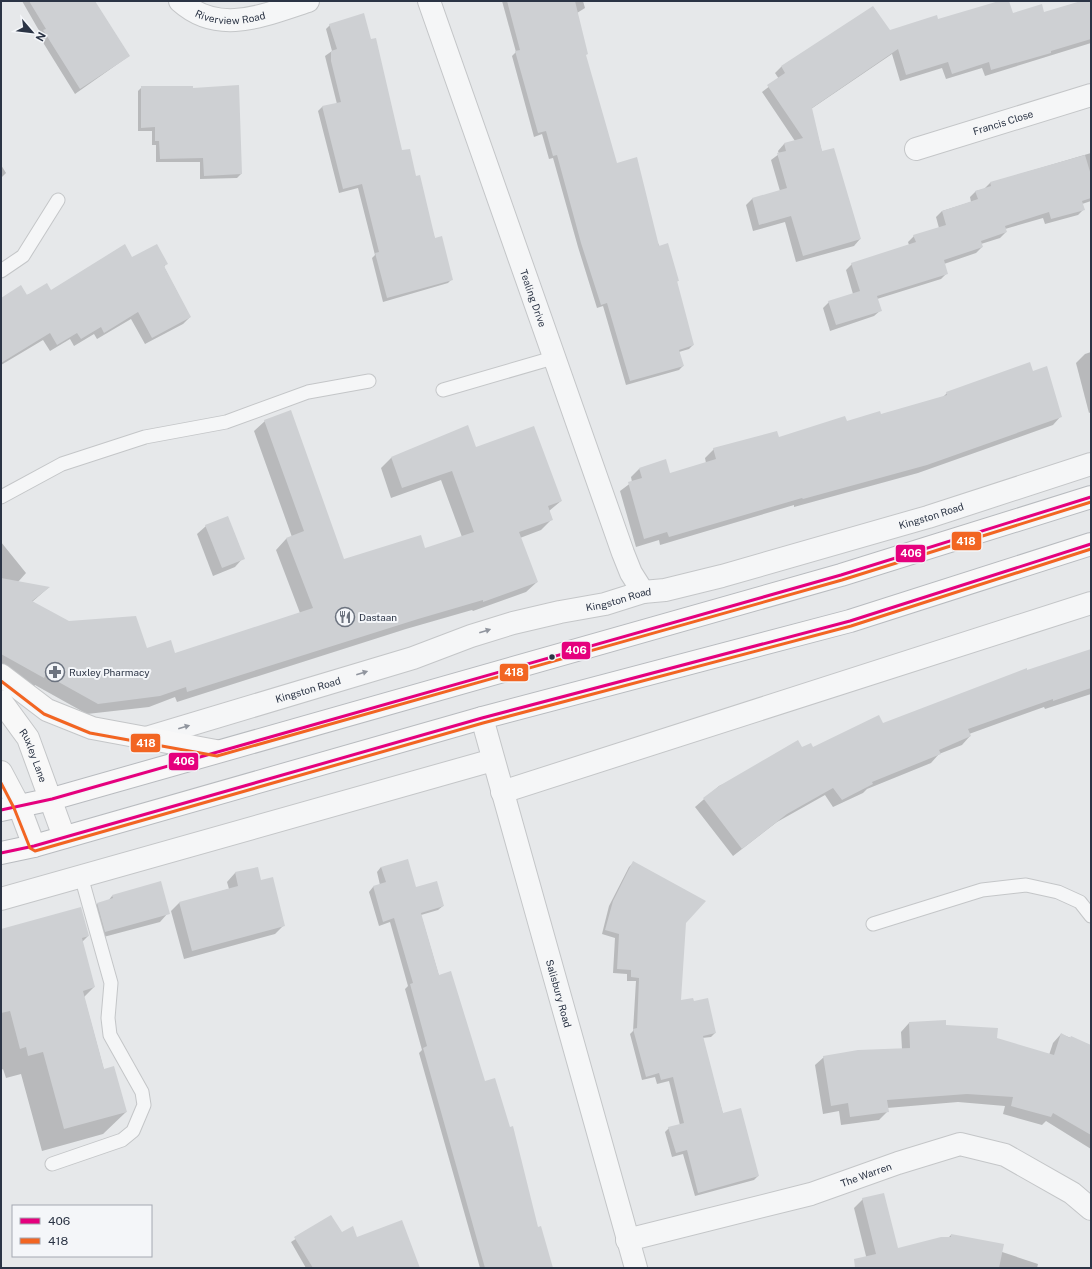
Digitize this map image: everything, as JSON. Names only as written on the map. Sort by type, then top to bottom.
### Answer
[{"type":"main road","points":[[10,808],[52,799],[216,751],[841,575],[1091,497]]},
{"type":"main road","points":[[1,853],[34,846],[482,718],[850,621],[1091,544]]},
{"type":"main road","points":[[1,676],[47,710],[92,728],[216,751]]},
{"type":"main road","name":"Ruxley Lane","points":[[1,701],[28,738],[52,799],[64,837]]},
{"type":"main road","points":[[1,772],[10,808],[34,846]]},
{"type":"street","name":"Riverview Road","points":[[180,1],[191,11],[230,22],[252,19],[308,1]]},
{"type":"street","name":"Tealing Drive","points":[[429,1],[553,358],[623,553],[631,573],[643,592]]},
{"type":"street","name":"Francis Close","points":[[916,149],[1091,95]]},
{"type":"street","name":"Kingston Road","points":[[146,738],[413,658],[471,636],[513,623],[560,612],[605,604],[643,592],[665,590],[722,576],[897,526],[1091,464]]},
{"type":"street","points":[[502,792],[1091,603]]},
{"type":"street","name":"Salisbury Road","points":[[482,718],[636,1268]]},
{"type":"street","points":[[1,899],[494,760]]},
{"type":"street","name":"The Warren","points":[[627,1240],[811,1194],[898,1163],[960,1144],[1005,1155],[1072,1193],[1091,1208]]},
{"type":"lane","points":[[1,271],[23,256],[58,200]]},
{"type":"lane","points":[[443,390],[553,358]]},
{"type":"lane","points":[[1,497],[62,464],[145,437],[226,422],[308,392],[369,381]]},
{"type":"lane","points":[[52,1164],[122,1140],[133,1131],[144,1104],[142,1092],[110,1035],[108,1018],[111,982],[81,876]]},
{"type":"lane","points":[[873,924],[982,890],[1026,885],[1058,892],[1080,902],[1091,916]]},
{"type":"building","points":[[29,1],[95,1],[130,56],[80,89],[43,30],[46,29]]},
{"type":"building","points":[[507,1],[575,1],[588,54],[586,55],[617,163],[637,157],[659,246],[668,243],[679,281],[677,281],[694,345],[679,350],[684,366],[630,381],[607,303],[601,305],[581,243],[557,155],[553,156],[546,131],[538,133],[515,51],[520,50]]},
{"type":"building","points":[[999,1],[1009,1],[1013,13],[1042,4],[1044,12],[1081,1],[1091,1],[1091,39],[1051,51],[1051,53],[991,70],[989,62],[952,74],[948,62],[906,75],[898,49],[812,108],[822,151],[834,148],[861,239],[803,256],[791,216],[759,225],[752,198],[787,188],[777,153],[786,151],[784,143],[803,138],[767,85],[785,73],[781,66],[873,6],[890,30],[937,15],[938,19]]},
{"type":"building","points":[[364,13],[371,39],[376,38],[402,150],[410,149],[416,176],[420,175],[435,238],[442,236],[453,280],[387,298],[375,253],[379,252],[362,184],[343,189],[322,106],[341,102],[331,61],[331,51],[337,49],[329,24]]},
{"type":"building","points":[[239,85],[242,174],[204,176],[203,158],[160,159],[159,141],[155,141],[155,127],[141,128],[141,86],[193,86],[193,88]]},
{"type":"building","points":[[1085,155],[1091,175],[1091,198],[1082,201],[1085,210],[1051,219],[1049,212],[1005,226],[1007,232],[981,241],[983,247],[944,260],[948,274],[877,296],[882,311],[836,325],[828,301],[860,291],[851,263],[916,242],[913,235],[946,225],[942,211],[978,199],[975,191],[991,186],[990,182]]},
{"type":"building","points":[[125,244],[132,257],[157,244],[168,264],[164,266],[191,317],[152,338],[138,312],[104,333],[101,327],[81,339],[77,333],[57,345],[50,333],[1,363],[1,298],[21,285],[27,295],[47,283],[51,290]]},
{"type":"building","points":[[1030,362],[1033,371],[1047,366],[1062,417],[927,465],[803,499],[802,498],[669,537],[667,532],[644,539],[628,482],[642,478],[639,468],[666,459],[670,473],[716,459],[713,448],[777,431],[779,437],[845,416],[847,421],[880,411],[881,414],[947,395],[946,392]]},
{"type":"building","points":[[291,410],[344,559],[421,535],[425,548],[474,532],[452,471],[402,488],[391,457],[468,425],[476,447],[534,426],[562,501],[548,506],[553,520],[519,532],[538,582],[483,602],[483,600],[418,619],[187,692],[186,687],[160,696],[98,704],[46,675],[44,678],[1,654],[1,578],[50,587],[32,601],[69,621],[136,616],[147,648],[171,640],[175,653],[313,608],[286,538],[304,531],[264,420]]},
{"type":"building","points":[[228,516],[245,559],[222,568],[205,525]]},
{"type":"building","points":[[1091,649],[1091,688],[1053,701],[1053,699],[968,729],[971,736],[939,750],[941,754],[872,782],[873,784],[842,800],[833,788],[787,814],[742,849],[703,798],[719,786],[798,740],[802,747],[811,743],[813,747],[879,715],[883,723],[1027,668],[1027,670]]},
{"type":"building","points":[[408,859],[416,887],[437,881],[444,906],[421,913],[439,975],[451,971],[485,1081],[495,1078],[510,1127],[513,1126],[538,1227],[541,1226],[553,1268],[485,1268],[423,1048],[427,1046],[410,984],[413,983],[394,918],[383,922],[373,886],[386,882],[381,867]]},
{"type":"building","points":[[633,861],[706,901],[686,923],[681,1000],[693,998],[694,1001],[708,998],[716,1033],[703,1036],[723,1113],[741,1108],[759,1176],[698,1193],[687,1150],[676,1153],[668,1127],[684,1123],[673,1077],[661,1080],[659,1073],[646,1077],[633,1029],[637,1028],[639,978],[631,977],[631,970],[617,969],[619,934],[605,930],[613,901]]},
{"type":"building","points":[[258,867],[261,880],[273,877],[285,926],[192,951],[179,902],[238,886],[235,872]]},
{"type":"building","points":[[161,881],[170,914],[105,932],[97,903],[113,898],[112,895]]},
{"type":"building","points":[[81,907],[89,936],[82,938],[95,987],[83,991],[104,1069],[114,1066],[127,1112],[64,1129],[43,1052],[28,1056],[26,1047],[20,1049],[10,1011],[1,1013],[1,929]]},
{"type":"building","points":[[946,1020],[946,1025],[998,1028],[997,1038],[1054,1055],[1061,1033],[1070,1038],[1071,1036],[1091,1045],[1091,1135],[1053,1113],[1051,1117],[1011,1106],[1013,1097],[967,1094],[887,1100],[889,1112],[850,1117],[848,1103],[831,1106],[823,1056],[858,1050],[910,1048],[909,1022]]},
{"type":"building","points":[[884,1193],[898,1248],[941,1237],[951,1237],[951,1234],[1004,1244],[999,1268],[855,1268],[854,1259],[876,1254],[862,1198]]},
{"type":"building","points":[[331,1215],[342,1232],[353,1226],[357,1237],[402,1220],[420,1268],[313,1268],[294,1237]]},
{"type":"transit line","name":"406","points":[[1,810],[52,799],[841,575],[1091,497]]},
{"type":"transit line","name":"418","points":[[1,681],[44,714],[90,733],[217,756],[842,580],[1091,502]]},
{"type":"transit line","name":"406","points":[[1,853],[34,846],[482,718],[850,621],[1091,544]]},
{"type":"transit line","name":"418","points":[[1,783],[14,808],[30,848],[35,851],[483,723],[851,626],[1091,549]]},
{"type":"place","name":"Dastaan","points":[[345,617]]},
{"type":"place","name":"Ruxley Pharmacy","points":[[55,672]]}]
